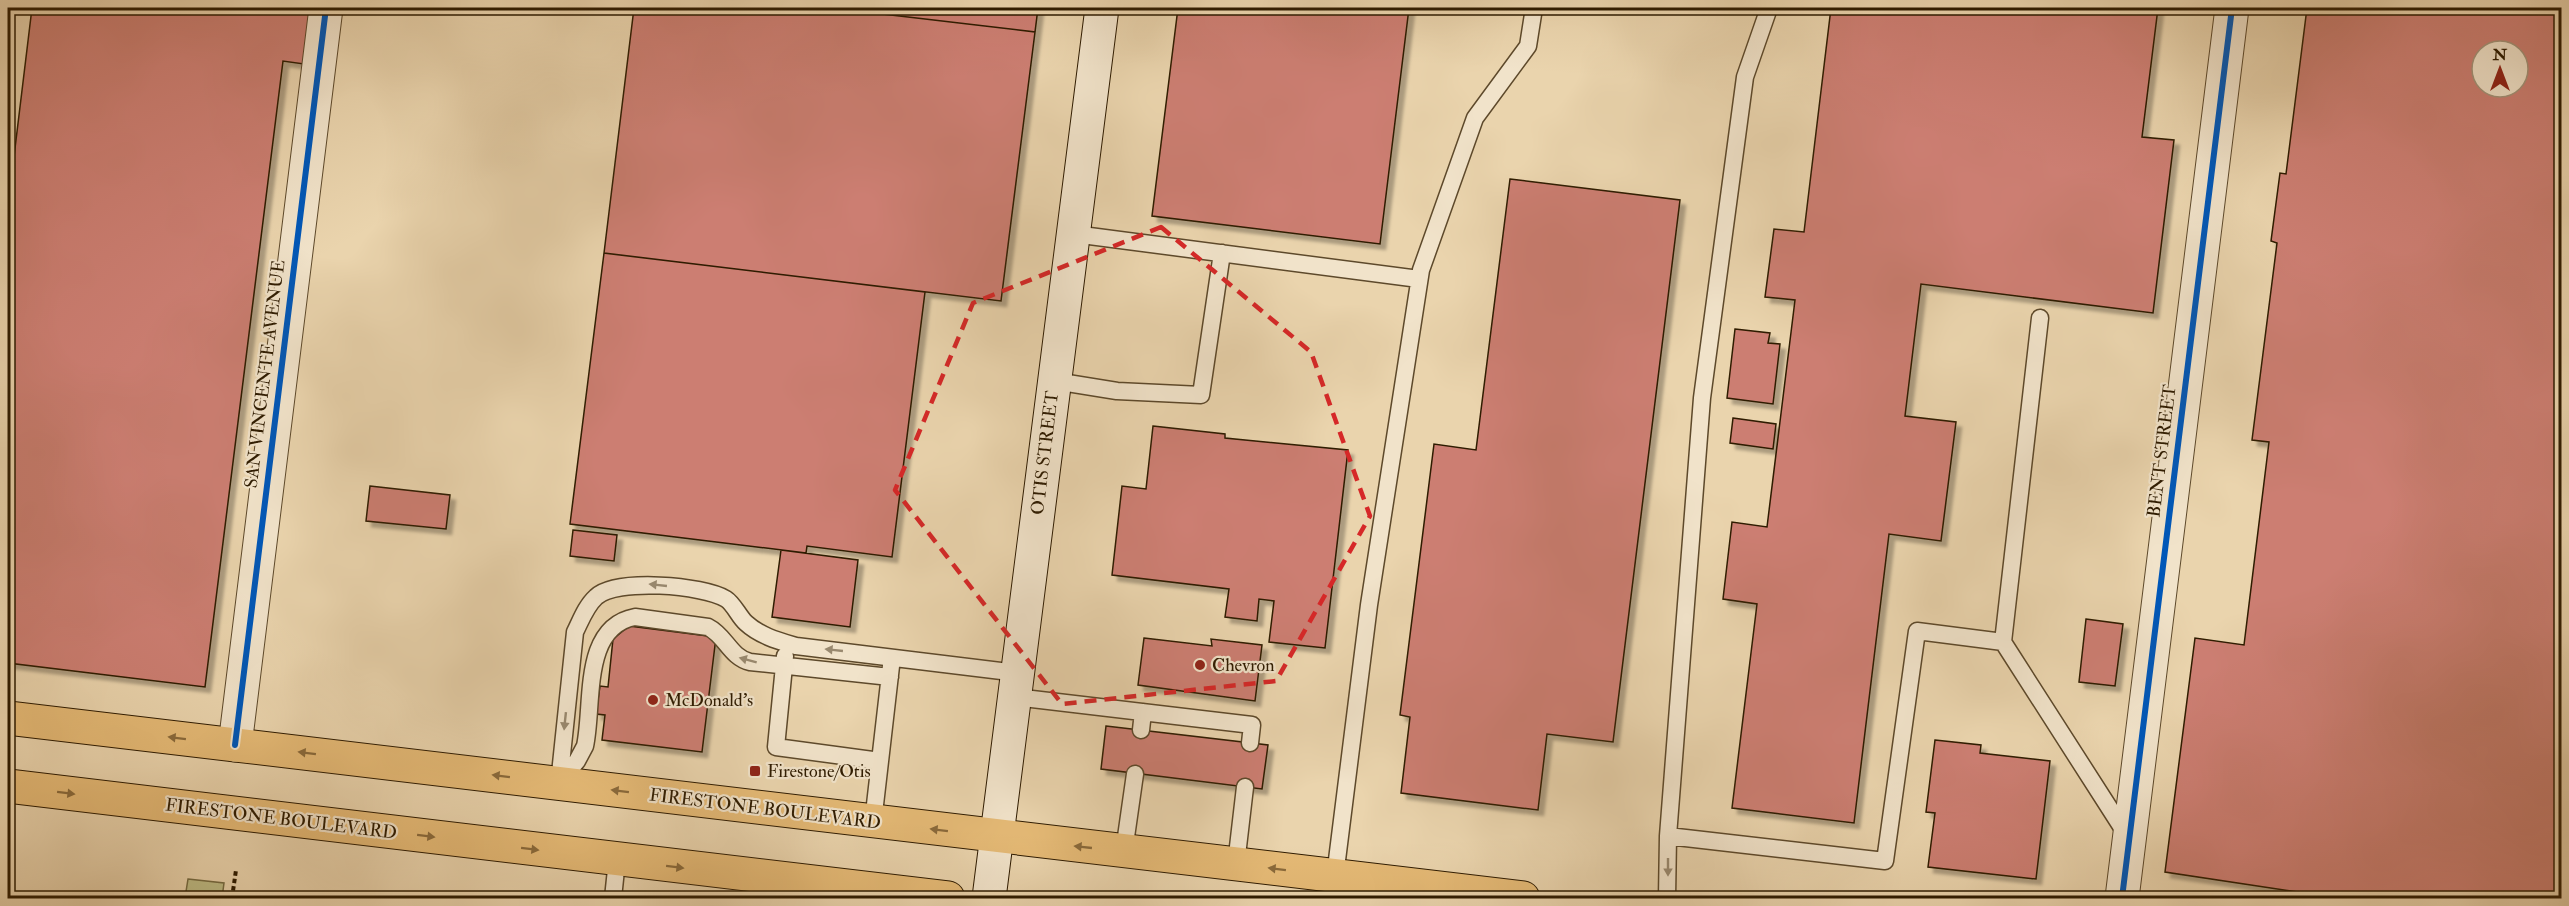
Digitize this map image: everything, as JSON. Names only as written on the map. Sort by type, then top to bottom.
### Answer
[{"type":"main road","name":"FIRESTONE BOULEVARD","points":[[8,718],[1523,898]]},
{"type":"main road","name":"FIRESTONE BOULEVARD","points":[[8,786],[948,898]]},
{"type":"street","name":"SAN VINCENTE AVENUE","points":[[235,744],[326,8]]},
{"type":"street","name":"OTIS STREET","points":[[988,898],[1102,8]]},
{"type":"street","name":"BENT STREET","points":[[2122,898],[2232,8]]},
{"type":"lane","points":[[1335,876],[1369,605],[1419,279],[1475,118],[1528,46],[1534,8]]},
{"type":"lane","points":[[1667,898],[1668,836],[1702,398],[1745,77],[1769,8]]},
{"type":"lane","points":[[1074,234],[1419,279]]},
{"type":"lane","points":[[1054,381],[1117,391],[1201,395],[1222,253]]},
{"type":"lane","points":[[2040,318],[2003,642],[2129,839]]},
{"type":"lane","points":[[559,783],[575,632],[585,610],[597,595],[615,588],[647,584],[691,589],[726,599],[747,624],[771,638],[796,646],[892,656],[1143,712],[1252,725],[1250,743]]},
{"type":"lane","points":[[559,783],[577,761],[585,746],[598,647],[608,632],[625,619],[635,617],[708,627],[718,634],[742,660],[890,677]]},
{"type":"lane","points":[[1668,836],[1885,861],[1917,631],[2003,642]]},
{"type":"lane","points":[[786,643],[776,747],[880,761]]},
{"type":"lane","points":[[873,822],[892,656]]},
{"type":"lane","points":[[1141,730],[1143,712]]},
{"type":"lane","points":[[1124,851],[1135,774]]},
{"type":"lane","points":[[1236,864],[1245,787]]},
{"type":"lane","points":[[613,898],[617,860]]},
{"type":"path","points":[[232,898],[236,870]]},
{"type":"highlighted area","points":[[1161,227],[1311,352],[1370,516],[1276,681],[1062,704],[895,490],[973,303]]},
{"type":"shaded area","points":[[188,879],[224,883],[222,898],[185,898]]},
{"type":"building","points":[[32,8],[318,8],[311,65],[283,61],[205,687],[8,663],[8,206]]},
{"type":"building","points":[[634,8],[831,8],[1035,32],[1001,301],[604,253]]},
{"type":"building","points":[[831,8],[1038,8],[1035,32]]},
{"type":"building","points":[[1178,8],[1409,8],[1380,244],[1152,216]]},
{"type":"building","points":[[1831,8],[2158,8],[2142,137],[2174,140],[2153,313],[1921,284],[1905,416],[1956,422],[1941,541],[1889,534],[1854,823],[1732,808],[1757,604],[1723,599],[1732,522],[1767,527],[1795,300],[1765,297],[1774,229],[1804,232]]},
{"type":"building","points":[[2307,8],[2562,8],[2562,898],[2297,898],[2297,892],[2165,872],[2195,638],[2244,645],[2269,442],[2252,440],[2277,243],[2271,241],[2280,173],[2286,174]]},
{"type":"building","points":[[1510,179],[1680,200],[1613,742],[1547,734],[1538,810],[1401,793],[1410,717],[1400,715],[1434,444],[1476,450]]},
{"type":"building","points":[[604,253],[925,292],[892,557],[807,546],[806,553],[570,524]]},
{"type":"building","points":[[1735,329],[1770,333],[1768,343],[1780,344],[1773,404],[1727,398]]},
{"type":"building","points":[[1733,418],[1776,424],[1773,449],[1730,443]]},
{"type":"building","points":[[1153,426],[1225,434],[1225,438],[1348,450],[1325,648],[1269,642],[1274,601],[1259,599],[1257,621],[1225,617],[1229,589],[1112,575],[1122,486],[1146,489]]},
{"type":"building","points":[[370,486],[450,495],[446,529],[366,521]]},
{"type":"building","points":[[573,530],[617,535],[614,561],[570,556]]},
{"type":"building","points":[[781,550],[858,560],[850,627],[772,617]]},
{"type":"building","points":[[2086,619],[2123,624],[2115,686],[2079,682]]},
{"type":"building","name":"McDonald's","points":[[629,626],[716,637],[702,752],[602,740],[605,715],[596,714],[600,686],[608,687],[613,639]]},
{"type":"building","name":"Chevron","points":[[1144,638],[1212,646],[1211,639],[1262,645],[1255,701],[1138,685]]},
{"type":"building","points":[[1106,726],[1268,745],[1262,789],[1101,769]]},
{"type":"building","points":[[1935,740],[1981,745],[1980,753],[2050,761],[2036,879],[1928,867],[1935,813],[1926,812]]},
{"type":"cycle path","points":[[235,745],[326,8]]},
{"type":"cycle path","points":[[2122,898],[2232,8]]},
{"type":"place","name":"Chevron","points":[[1200,665]]},
{"type":"place","name":"McDonald's","points":[[653,700]]},
{"type":"place","name":"Firestone/Otis","points":[[755,771]]}]
